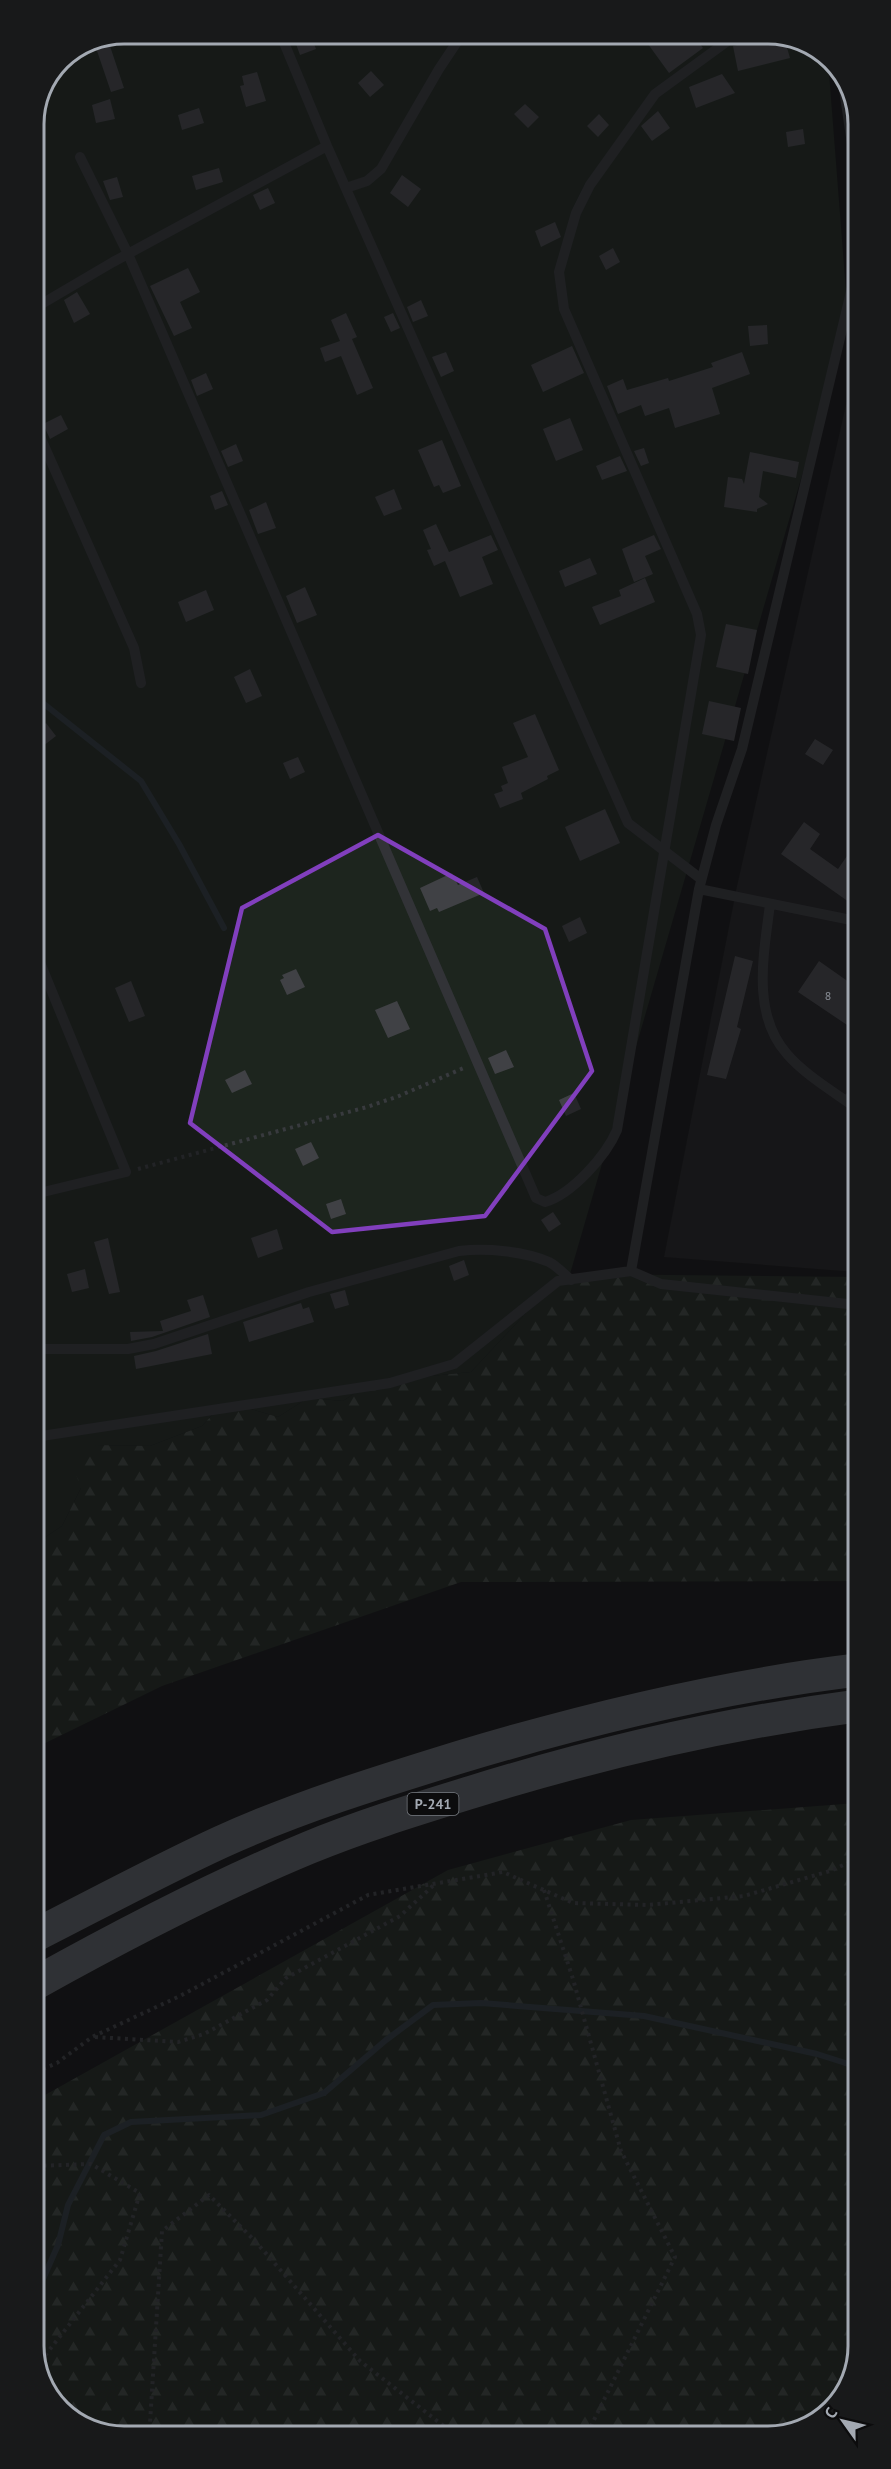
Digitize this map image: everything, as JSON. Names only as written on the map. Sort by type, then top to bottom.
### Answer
[{"type":"highway","name":"Р-241","points":[[44,1931],[222,1842],[297,1811],[389,1779],[532,1736],[679,1699],[792,1678],[848,1671]]},
{"type":"highway","name":"Р-241","points":[[44,1979],[230,1881],[310,1847],[402,1813],[525,1775],[634,1746],[717,1728],[848,1707]]},
{"type":"lane","points":[[284,43],[327,146],[628,823],[700,884],[770,904],[848,919]]},
{"type":"lane","points":[[346,188],[367,181],[381,169],[456,44]]},
{"type":"lane","points":[[80,157],[128,254],[536,1198],[545,1202],[558,1198],[597,1162],[612,1142],[617,1130],[666,855],[701,635],[697,614],[564,309],[559,272],[576,213],[590,184],[655,94],[724,44]]},
{"type":"lane","points":[[44,303],[128,254],[327,146]]},
{"type":"lane","points":[[631,1271],[700,884],[742,749],[848,303]]},
{"type":"lane","points":[[44,446],[134,648],[141,683]]},
{"type":"lane","points":[[770,904],[763,960],[763,987],[766,1018],[772,1034],[788,1056],[848,1102]]},
{"type":"lane","points":[[44,972],[126,1172],[44,1192]]},
{"type":"lane","points":[[44,1349],[128,1348],[154,1344],[309,1292],[459,1251],[477,1249],[527,1255],[551,1263],[572,1280]]},
{"type":"lane","points":[[44,1436],[390,1383],[454,1364],[558,1281],[631,1271],[661,1284],[848,1304]]},
{"type":"path","points":[[126,1172],[377,1103],[477,1062]]},
{"type":"path","points":[[44,2068],[57,2062],[92,2037],[180,1996],[368,1895],[503,1872],[573,1903],[648,1905],[744,1896],[830,1871],[848,1863]]},
{"type":"path","points":[[92,2037],[178,2042],[204,2034],[267,2001],[286,1978],[400,1916],[435,1884]]},
{"type":"path","points":[[544,1890],[573,1979],[621,2151],[675,2258],[591,2426]]},
{"type":"path","points":[[44,2166],[91,2164],[140,2193],[120,2260],[44,2357]]},
{"type":"path","points":[[149,2425],[162,2231],[209,2195],[255,2241],[360,2361],[443,2426]]},
{"type":"highlighted area","points":[[378,835],[545,929],[592,1071],[485,1216],[332,1232],[190,1123],[242,908]]},
{"type":"shaded area","points":[[848,396],[848,1271],[664,1257],[737,886]]},
{"type":"green space","points":[[124,43],[772,44],[783,45],[807,54],[829,72],[848,317],[570,1274],[529,1310],[471,1372],[372,1382],[343,1401],[308,1398],[278,1417],[222,1404],[202,1426],[150,1446],[96,1445],[81,1488],[62,1526],[44,1538],[44,119],[46,103],[52,88],[71,63],[84,54],[98,48]]},
{"type":"green space","points":[[570,1274],[848,1277],[848,1581],[461,1582],[162,1686],[44,1744],[44,1538],[62,1526],[81,1488],[70,1458],[96,1445],[150,1446],[202,1426],[222,1404],[278,1417],[308,1398],[343,1401],[372,1382],[471,1372],[529,1310]]},
{"type":"green space","points":[[848,1804],[848,2345],[843,2371],[833,2391],[813,2391],[813,2411],[788,2423],[767,2426],[119,2425],[93,2419],[75,2409],[57,2390],[44,2356],[44,2096],[448,1870],[631,1820]]},
{"type":"building","points":[[296,43],[314,43],[316,49],[300,55]]},
{"type":"building","points":[[648,44],[700,44],[703,48],[669,73]]},
{"type":"building","points":[[741,44],[783,45],[787,46],[790,58],[738,71],[733,46]]},
{"type":"building","points":[[110,45],[124,88],[111,92],[96,49]]},
{"type":"building","points":[[371,71],[384,85],[370,97],[358,83]]},
{"type":"building","points":[[257,72],[266,101],[246,107],[240,86],[244,85],[242,76]]},
{"type":"building","points":[[722,74],[735,93],[696,108],[689,87]]},
{"type":"building","points":[[110,99],[115,119],[96,123],[92,105]]},
{"type":"building","points":[[525,104],[539,117],[528,128],[514,114]]},
{"type":"building","points":[[199,108],[204,123],[182,130],[178,115]]},
{"type":"building","points":[[658,111],[670,128],[652,141],[641,126]]},
{"type":"building","points":[[599,114],[609,125],[598,137],[587,126]]},
{"type":"building","points":[[803,129],[805,144],[788,147],[786,132]]},
{"type":"building","points":[[219,168],[223,182],[196,190],[192,176]]},
{"type":"building","points":[[402,175],[421,189],[408,207],[390,193]]},
{"type":"building","points":[[117,177],[123,197],[110,200],[103,181]]},
{"type":"building","points":[[268,188],[275,203],[260,210],[253,195]]},
{"type":"building","points":[[555,222],[561,237],[541,247],[535,231]]},
{"type":"building","points":[[613,248],[620,262],[606,270],[599,256]]},
{"type":"building","points":[[188,268],[200,292],[180,302],[192,328],[174,336],[150,286]]},
{"type":"building","points":[[77,292],[90,314],[74,323],[64,300]]},
{"type":"building","points":[[421,300],[428,316],[413,322],[407,307]]},
{"type":"building","points":[[346,313],[357,337],[352,339],[373,388],[357,395],[341,356],[325,362],[320,348],[340,341],[331,320]]},
{"type":"building","points":[[393,313],[400,328],[391,332],[384,317]]},
{"type":"building","points":[[767,325],[768,344],[750,346],[748,326]]},
{"type":"building","points":[[572,346],[584,373],[543,392],[531,365]]},
{"type":"building","points":[[446,352],[454,371],[441,377],[432,357]]},
{"type":"building","points":[[742,352],[750,374],[712,388],[720,414],[675,428],[669,408],[645,416],[641,405],[618,414],[607,386],[623,379],[627,390],[668,378],[669,381],[713,367],[711,363]]},
{"type":"building","points":[[206,373],[213,389],[197,396],[191,380]]},
{"type":"building","points":[[61,415],[68,429],[50,439],[44,424]]},
{"type":"building","points":[[570,418],[583,450],[556,461],[543,429]]},
{"type":"building","points":[[442,440],[461,486],[443,493],[439,485],[434,487],[418,450]]},
{"type":"building","points":[[236,444],[243,461],[228,467],[221,451]]},
{"type":"building","points":[[644,448],[649,463],[641,466],[634,451]]},
{"type":"building","points":[[750,452],[799,462],[796,478],[763,471],[759,497],[768,504],[757,509],[757,512],[724,507],[728,477],[742,479],[744,484]]},
{"type":"building","points":[[620,456],[627,471],[602,480],[596,466]]},
{"type":"building","points":[[394,489],[402,509],[384,516],[375,497]]},
{"type":"building","points":[[222,491],[228,505],[215,510],[210,496]]},
{"type":"building","points":[[266,502],[276,528],[258,534],[249,510]]},
{"type":"building","points":[[436,524],[449,552],[491,535],[498,550],[482,557],[493,584],[460,597],[445,561],[434,566],[427,550],[431,549],[423,530]]},
{"type":"building","points":[[654,535],[661,549],[645,556],[653,574],[634,582],[622,549]]},
{"type":"building","points":[[590,558],[597,574],[565,587],[559,571]]},
{"type":"building","points":[[645,578],[655,602],[600,625],[592,607],[621,596],[619,590]]},
{"type":"building","points":[[305,587],[317,615],[297,623],[286,596]]},
{"type":"building","points":[[206,590],[214,610],[186,622],[178,602]]},
{"type":"building","points":[[726,624],[757,630],[748,674],[716,667]]},
{"type":"building","points":[[250,669],[262,696],[246,703],[234,677]]},
{"type":"building","points":[[709,701],[741,708],[734,741],[702,734]]},
{"type":"building","points":[[535,714],[559,770],[547,776],[548,779],[521,793],[523,799],[500,808],[494,794],[503,791],[501,786],[508,783],[502,767],[528,757],[513,723]]},
{"type":"building","points":[[46,723],[56,736],[44,745],[44,725]]},
{"type":"building","points":[[815,739],[833,750],[823,765],[805,754]]},
{"type":"building","points":[[298,757],[305,772],[290,779],[283,763]]},
{"type":"building","points":[[605,809],[620,843],[580,861],[565,827]]},
{"type":"building","points":[[804,822],[820,834],[810,849],[838,869],[848,855],[848,901],[781,854]]},
{"type":"building","points":[[452,873],[458,885],[477,877],[484,893],[439,912],[437,908],[430,911],[420,888]]},
{"type":"building","points":[[580,917],[587,933],[569,942],[562,926]]},
{"type":"building","points":[[735,956],[753,961],[737,1027],[741,1029],[726,1079],[707,1075]]},
{"type":"building","points":[[819,961],[848,981],[848,1026],[798,992]]},
{"type":"building","points":[[296,969],[305,987],[287,995],[280,980],[284,978],[282,975]]},
{"type":"building","points":[[131,981],[145,1016],[129,1022],[115,988]]},
{"type":"building","points":[[397,1001],[410,1029],[388,1038],[375,1010]]},
{"type":"building","points":[[506,1050],[514,1067],[495,1074],[488,1058]]},
{"type":"building","points":[[245,1070],[252,1084],[232,1093],[225,1080]]},
{"type":"building","points":[[574,1093],[581,1109],[566,1116],[559,1100]]},
{"type":"building","points":[[311,1142],[319,1158],[303,1166],[295,1149]]},
{"type":"building","points":[[341,1199],[346,1214],[331,1219],[326,1204]]},
{"type":"building","points":[[553,1212],[561,1224],[549,1232],[541,1220]]},
{"type":"building","points":[[277,1229],[283,1249],[258,1258],[251,1238]]},
{"type":"building","points":[[108,1238],[120,1292],[109,1294],[94,1242]]},
{"type":"building","points":[[464,1260],[469,1275],[454,1281],[449,1266]]},
{"type":"building","points":[[85,1269],[89,1288],[72,1292],[67,1274]]},
{"type":"building","points":[[345,1290],[349,1305],[335,1309],[330,1294]]},
{"type":"building","points":[[203,1295],[210,1317],[152,1337],[131,1341],[130,1332],[163,1331],[160,1321],[191,1311],[187,1300]]},
{"type":"building","points":[[301,1303],[303,1309],[309,1307],[314,1322],[249,1342],[243,1322]]},
{"type":"building","points":[[208,1334],[212,1354],[136,1369],[134,1356]]},
{"type":"waterway","points":[[44,704],[141,781],[179,844],[224,928]]},
{"type":"waterway","points":[[44,2277],[58,2245],[68,2205],[104,2135],[131,2122],[261,2115],[324,2093],[386,2040],[433,2005],[481,2003],[644,2016],[817,2054],[848,2064]]}]
